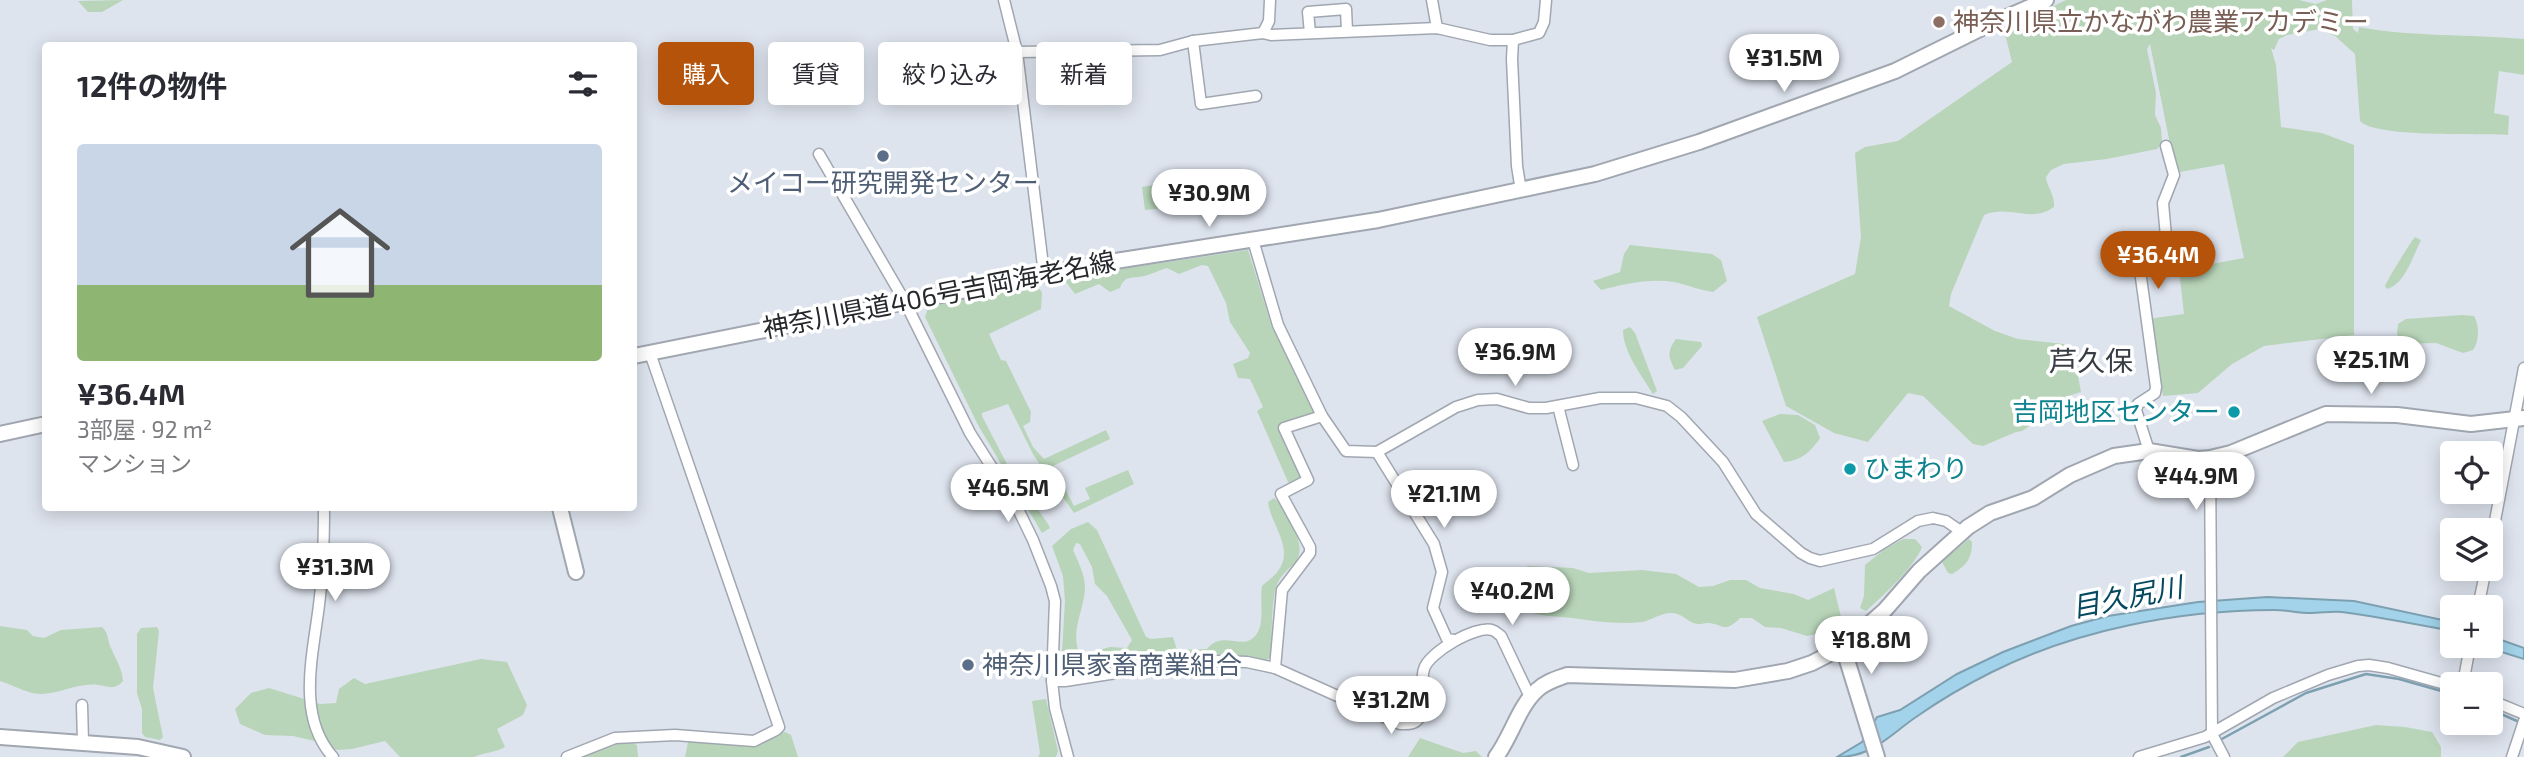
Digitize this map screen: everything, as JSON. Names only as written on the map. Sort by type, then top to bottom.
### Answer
[{"type":"street","points":[[1004,0],[1014,42]]},
{"type":"street","points":[[1263,33],[1269,21],[1270,0]]},
{"type":"street","points":[[1432,0],[1437,28]]},
{"type":"street","points":[[1022,52],[1160,50],[1193,41],[1263,33],[1270,35],[1437,28],[1490,40],[1513,40],[1539,33],[1544,22],[1546,0]]},
{"type":"street","name":"神奈川県道406号吉岡海老名線","points":[[637,355],[1044,274],[1378,220],[1595,174],[1699,142],[1834,95],[1895,71],[2046,0]]},
{"type":"street","points":[[1310,33],[1308,12],[1346,9],[1347,31]]},
{"type":"street","points":[[1513,40],[1517,166],[1521,191]]},
{"type":"street","points":[[1193,41],[1201,104],[1256,96]]},
{"type":"street","points":[[1022,93],[1044,274]]},
{"type":"street","points":[[2149,451],[2136,410],[2138,404],[2155,394],[2156,387],[2139,263],[2147,250],[2162,241],[2167,231],[2163,203],[2174,175],[2166,146]]},
{"type":"street","points":[[820,154],[904,300],[970,433],[1017,507],[1052,586],[1055,601],[1052,681],[1055,708],[1068,757]]},
{"type":"street","points":[[1252,240],[1278,325],[1322,416],[1346,451],[1377,452],[1456,408],[1478,400],[1497,399],[1529,408],[1600,398],[1636,398],[1667,406],[1723,462],[1756,514],[1810,558],[1821,561],[1873,550],[1918,521],[1933,518],[1945,521],[1962,532]]},
{"type":"street","points":[[567,757],[615,738],[675,735],[754,741],[779,727],[650,353]]},
{"type":"street","points":[[2497,518],[2519,419],[2524,368]]},
{"type":"street","points":[[1558,405],[1573,465]]},
{"type":"street","points":[[1496,757],[1530,698],[1547,682],[1567,675],[1735,680],[1788,671],[1812,663],[1843,647],[1885,610],[1919,571],[1962,532],[1990,513],[2045,493],[2070,475],[2114,456],[2149,451],[2210,458],[2231,453],[2326,414],[2397,415],[2472,424],[2519,419]]},
{"type":"street","points":[[1275,668],[1282,590],[1310,553],[1310,547],[1281,494],[1308,480],[1284,428],[1322,416]]},
{"type":"street","points":[[0,434],[42,425]]},
{"type":"street","points":[[1377,452],[1434,544],[1442,572],[1433,608],[1447,639],[1454,640]]},
{"type":"street","points":[[2210,458],[2212,734],[2224,757]]},
{"type":"street","points":[[324,511],[310,712],[323,747],[332,757]]},
{"type":"street","points":[[561,511],[576,572]]},
{"type":"street","points":[[1052,681],[1161,666],[1218,661],[1247,662],[1275,668],[1400,723],[1408,724],[1417,721],[1422,710],[1424,669],[1429,660],[1454,640],[1489,629],[1501,636],[1530,698]]},
{"type":"street","points":[[1843,647],[1877,757]]},
{"type":"street","points":[[2139,757],[2212,734],[2273,698],[2328,675],[2358,666],[2388,668],[2440,683]]},
{"type":"street","points":[[82,705],[83,742]]},
{"type":"street","points":[[2503,705],[2524,714]]},
{"type":"street","points":[[2512,757],[2524,721]]},
{"type":"street","points":[[0,737],[138,747],[183,757]]},
{"type":"green space","points":[[123,0],[102,12],[88,12],[78,1]]},
{"type":"green space","points":[[2066,0],[2299,0],[2316,4],[2327,0],[2352,0],[2353,29],[2358,33],[2359,27],[2524,39],[2524,75],[2499,71],[2494,113],[2509,116],[2508,135],[2429,134],[2386,130],[2360,121],[2355,54],[2335,36],[2320,29],[2279,39],[2274,50],[2271,48],[2276,65],[2281,127],[2322,133],[2354,145],[2354,335],[2264,346],[2232,364],[2198,393],[2163,396],[2148,319],[2184,314],[2179,270],[2244,258],[2224,164],[2180,172],[2170,144],[2150,44],[2147,49],[2156,93],[2155,115],[2161,128],[2162,143],[2157,149],[2064,164],[2051,170],[2046,177],[2054,207],[2045,212],[1994,212],[1984,215],[1951,294],[1949,306],[1995,331],[2018,339],[2064,344],[2077,371],[2081,392],[2048,402],[2040,419],[2022,431],[1983,446],[1973,444],[1923,396],[1908,393],[1868,442],[1834,433],[1786,406],[1757,317],[1855,274],[1861,237],[1855,153],[1865,147],[1898,141],[2012,62],[2004,30]]},
{"type":"green space","points":[[1160,184],[1164,208],[1145,210],[1142,187]]},
{"type":"green space","points":[[2415,237],[2421,240],[2408,269],[2399,281],[2387,289],[2387,282]]},
{"type":"green space","points":[[1630,245],[1712,254],[1721,260],[1727,281],[1713,292],[1674,282],[1655,281],[1601,290],[1593,281],[1620,272],[1624,254]]},
{"type":"green space","points":[[1248,250],[1272,327],[1317,409],[1314,414],[1280,425],[1302,479],[1292,484],[1288,482],[1257,411],[1263,407],[1250,379],[1238,378],[1233,364],[1248,358],[1250,353],[1230,322],[1226,303],[1208,266],[1202,265],[1179,274],[1167,268],[1127,279],[1120,288],[1110,292],[1099,284],[1075,294],[1066,282],[1067,277]]},
{"type":"green space","points":[[1034,284],[1042,292],[1041,309],[989,334],[1001,360],[1006,361],[1031,412],[1030,422],[1023,426],[1033,447],[1044,459],[1106,430],[1110,439],[1053,466],[1074,506],[1090,499],[1085,488],[1128,470],[1134,484],[1074,513],[1034,456],[1008,404],[982,413],[1010,470],[1050,528],[1042,533],[978,425],[925,317],[929,305]]},
{"type":"green space","points":[[2474,316],[2478,329],[2477,343],[2473,350],[2463,353],[2436,343],[2401,344],[2397,334],[2398,324],[2406,319]]},
{"type":"green space","points":[[1630,327],[1635,333],[1657,391],[1653,394],[1626,347],[1623,330]]},
{"type":"green space","points":[[1676,339],[1701,342],[1702,346],[1683,368],[1675,370],[1669,354]]},
{"type":"green space","points":[[1780,414],[1798,415],[1815,425],[1820,438],[1813,448],[1795,460],[1784,462],[1762,421]]},
{"type":"green space","points":[[1274,498],[1285,510],[1300,550],[1275,591],[1271,656],[1266,661],[1220,654],[1194,655],[1142,660],[1070,674],[1061,669],[1065,601],[1063,576],[1052,546],[1071,529],[1088,522],[1097,530],[1146,637],[1173,637],[1177,650],[1207,649],[1218,641],[1247,641],[1257,634],[1262,614],[1262,586],[1278,571],[1284,554],[1268,502]],"holes":[[[1076,543],[1080,544],[1092,567],[1095,584],[1107,596],[1132,640],[1127,648],[1110,647],[1084,654],[1079,652],[1076,636],[1085,587],[1083,573],[1073,550]]]},
{"type":"green space","points":[[1903,539],[1915,539],[1922,547],[1918,555],[1873,605],[1866,611],[1860,608],[1864,596],[1865,565]]},
{"type":"green space","points":[[1969,539],[1972,548],[1967,561],[1952,574],[1948,573],[1942,562]]},
{"type":"green space","points":[[1528,566],[1573,568],[1589,573],[1642,570],[1676,574],[1699,587],[1713,586],[1730,580],[1746,580],[1760,588],[1794,594],[1808,600],[1834,588],[1843,625],[1834,630],[1807,636],[1781,628],[1765,627],[1752,618],[1740,618],[1730,626],[1723,627],[1712,623],[1695,624],[1672,613],[1642,622],[1624,623],[1543,615],[1527,611],[1503,595],[1502,581],[1508,575]]},
{"type":"green space","points":[[0,626],[27,630],[33,636],[44,638],[61,630],[102,627],[123,681],[114,687],[89,685],[40,694],[0,681]]},
{"type":"green space","points":[[157,627],[159,631],[153,688],[163,737],[160,740],[145,737],[142,733],[142,709],[137,693],[137,634],[141,628]]},
{"type":"green space","points":[[481,659],[507,662],[527,705],[523,715],[497,729],[505,747],[474,757],[400,757],[385,741],[337,750],[323,743],[293,736],[265,735],[240,724],[235,709],[251,693],[269,688],[320,704],[336,703],[339,689],[354,678],[365,684]]},
{"type":"green space","points":[[1046,699],[1058,751],[1056,757],[1038,757],[1040,753],[1032,701]]},
{"type":"green space","points":[[2376,725],[2432,732],[2441,747],[2441,757],[2283,757],[2298,742]]},
{"type":"green space","points":[[785,732],[791,735],[798,757],[685,757],[688,742],[695,737],[753,741]]},
{"type":"green space","points":[[618,738],[637,745],[638,757],[566,757]]},
{"type":"green space","points":[[1420,738],[1463,753],[1476,751],[1482,757],[1408,757]]},
{"type":"water","points":[[2267,597],[2354,601],[2440,619],[2440,629],[2342,612],[2274,610],[2202,614],[2129,625],[2024,657],[1954,692],[1872,749],[1837,757],[1862,742],[1877,717],[1900,710],[1957,674],[2003,652],[2071,626],[2108,616],[2198,602]]},
{"type":"water","points":[[2503,641],[2524,648],[2524,659],[2503,652]]},
{"type":"waterway","points":[[2220,740],[2306,693],[2366,674],[2399,679],[2440,691]]},
{"type":"waterway","points":[[2503,715],[2517,721]]},
{"type":"waterway","points":[[2181,757],[2209,747]]},
{"type":"place","name":"神奈川県立かながわ農業アカデミー","points":[[1939,22]]},
{"type":"place","name":"メイコー研究開発センター","points":[[883,156]]},
{"type":"place","name":"吉岡地区センター","points":[[2234,412]]},
{"type":"place","name":"ひまわり","points":[[1850,469]]},
{"type":"place","name":"神奈川県家畜商業組合","points":[[968,665]]},
{"type":"district","name":"芦久保","points":[[2091,361]]},
{"type":"water label","name":"目久尻川","points":[[2127,597]]}]
